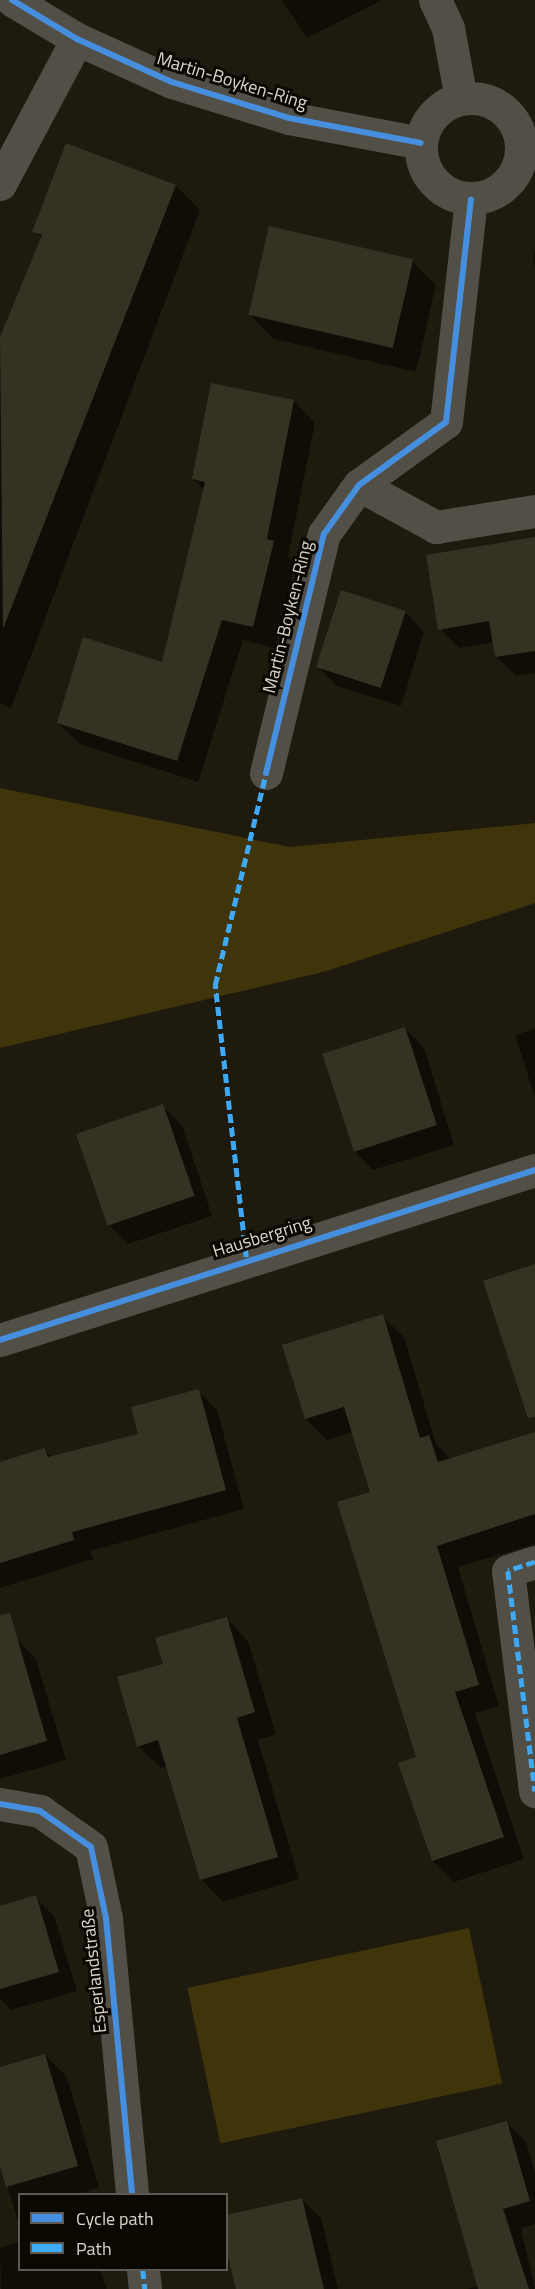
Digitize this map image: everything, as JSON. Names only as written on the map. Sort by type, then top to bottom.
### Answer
[{"type":"street","name":"Martin-Boyken-Ring","points":[[12,0],[77,39],[172,82],[279,114],[421,143]]},
{"type":"street","points":[[435,0],[448,28],[461,99]]},
{"type":"street","points":[[0,184],[77,39]]},
{"type":"street","points":[[477,98],[504,110],[528,152],[511,180],[500,190],[471,199],[455,196],[429,175],[421,143],[434,115],[461,99],[477,98]]},
{"type":"street","name":"Martin-Boyken-Ring","points":[[266,773],[324,534],[359,485],[446,422],[471,199]]},
{"type":"street","points":[[359,485],[436,527],[535,511]]},
{"type":"street","name":"Hausbergring","points":[[0,1340],[535,1170]]},
{"type":"street","points":[[535,1562],[508,1571],[535,1791]]},
{"type":"street","name":"Esperlandstraße","points":[[0,1804],[40,1811],[91,1847],[105,1918],[132,2193]]},
{"type":"street","points":[[142,2271],[145,2289]]},
{"type":"shaded area","points":[[0,788],[290,847],[535,823],[535,903],[323,972],[0,1048]]},
{"type":"shaded area","points":[[469,1928],[502,2084],[220,2143],[187,1988]]},
{"type":"building","points":[[66,143],[176,185],[3,629],[0,337],[42,235],[32,232]]},
{"type":"building","points":[[269,226],[413,259],[393,348],[249,315]]},
{"type":"building","points":[[211,383],[294,400],[267,539],[274,541],[253,627],[222,620],[177,761],[57,723],[83,637],[162,662],[205,482],[192,479]]},
{"type":"building","points":[[535,537],[535,651],[495,657],[489,621],[438,630],[426,555]]},
{"type":"building","points":[[341,590],[406,611],[381,688],[316,667]]},
{"type":"building","points":[[405,1027],[437,1125],[354,1152],[322,1054]]},
{"type":"building","points":[[163,1104],[195,1196],[108,1226],[76,1134]]},
{"type":"building","points":[[535,1264],[535,1417],[528,1418],[483,1281]]},
{"type":"building","points":[[383,1314],[420,1438],[429,1435],[438,1462],[535,1432],[535,1514],[437,1546],[479,1685],[455,1692],[504,1837],[432,1861],[398,1763],[416,1757],[337,1502],[370,1492],[344,1407],[305,1419],[282,1345]]},
{"type":"building","points":[[199,1389],[226,1490],[72,1532],[74,1540],[0,1563],[0,1462],[45,1448],[48,1457],[138,1434],[131,1407]]},
{"type":"building","points":[[10,1613],[47,1741],[0,1755],[0,1615]]},
{"type":"building","points":[[227,1617],[255,1712],[237,1718],[278,1857],[200,1880],[158,1740],[137,1747],[117,1677],[163,1664],[155,1638]]},
{"type":"building","points":[[36,1895],[59,1972],[0,1989],[0,1906]]},
{"type":"building","points":[[45,2054],[78,2166],[6,2187],[0,2166],[0,2067]]},
{"type":"building","points":[[507,2121],[530,2201],[503,2209],[529,2289],[478,2289],[436,2141]]},
{"type":"building","points":[[302,2198],[324,2289],[236,2289],[228,2256],[228,2215]]},
{"type":"marked path","points":[[246,1257],[215,985],[266,773]]},
{"type":"marked path","points":[[535,1562],[508,1571],[535,1791]]},
{"type":"marked path","points":[[143,2271],[145,2289]]},
{"type":"cycle path","points":[[12,0],[77,39],[172,82],[289,118],[421,143]]},
{"type":"cycle path","points":[[266,773],[324,534],[359,485],[446,422],[471,199]]},
{"type":"cycle path","points":[[0,1340],[535,1170]]},
{"type":"cycle path","points":[[0,1804],[40,1811],[91,1847],[106,1918],[132,2193]]}]
